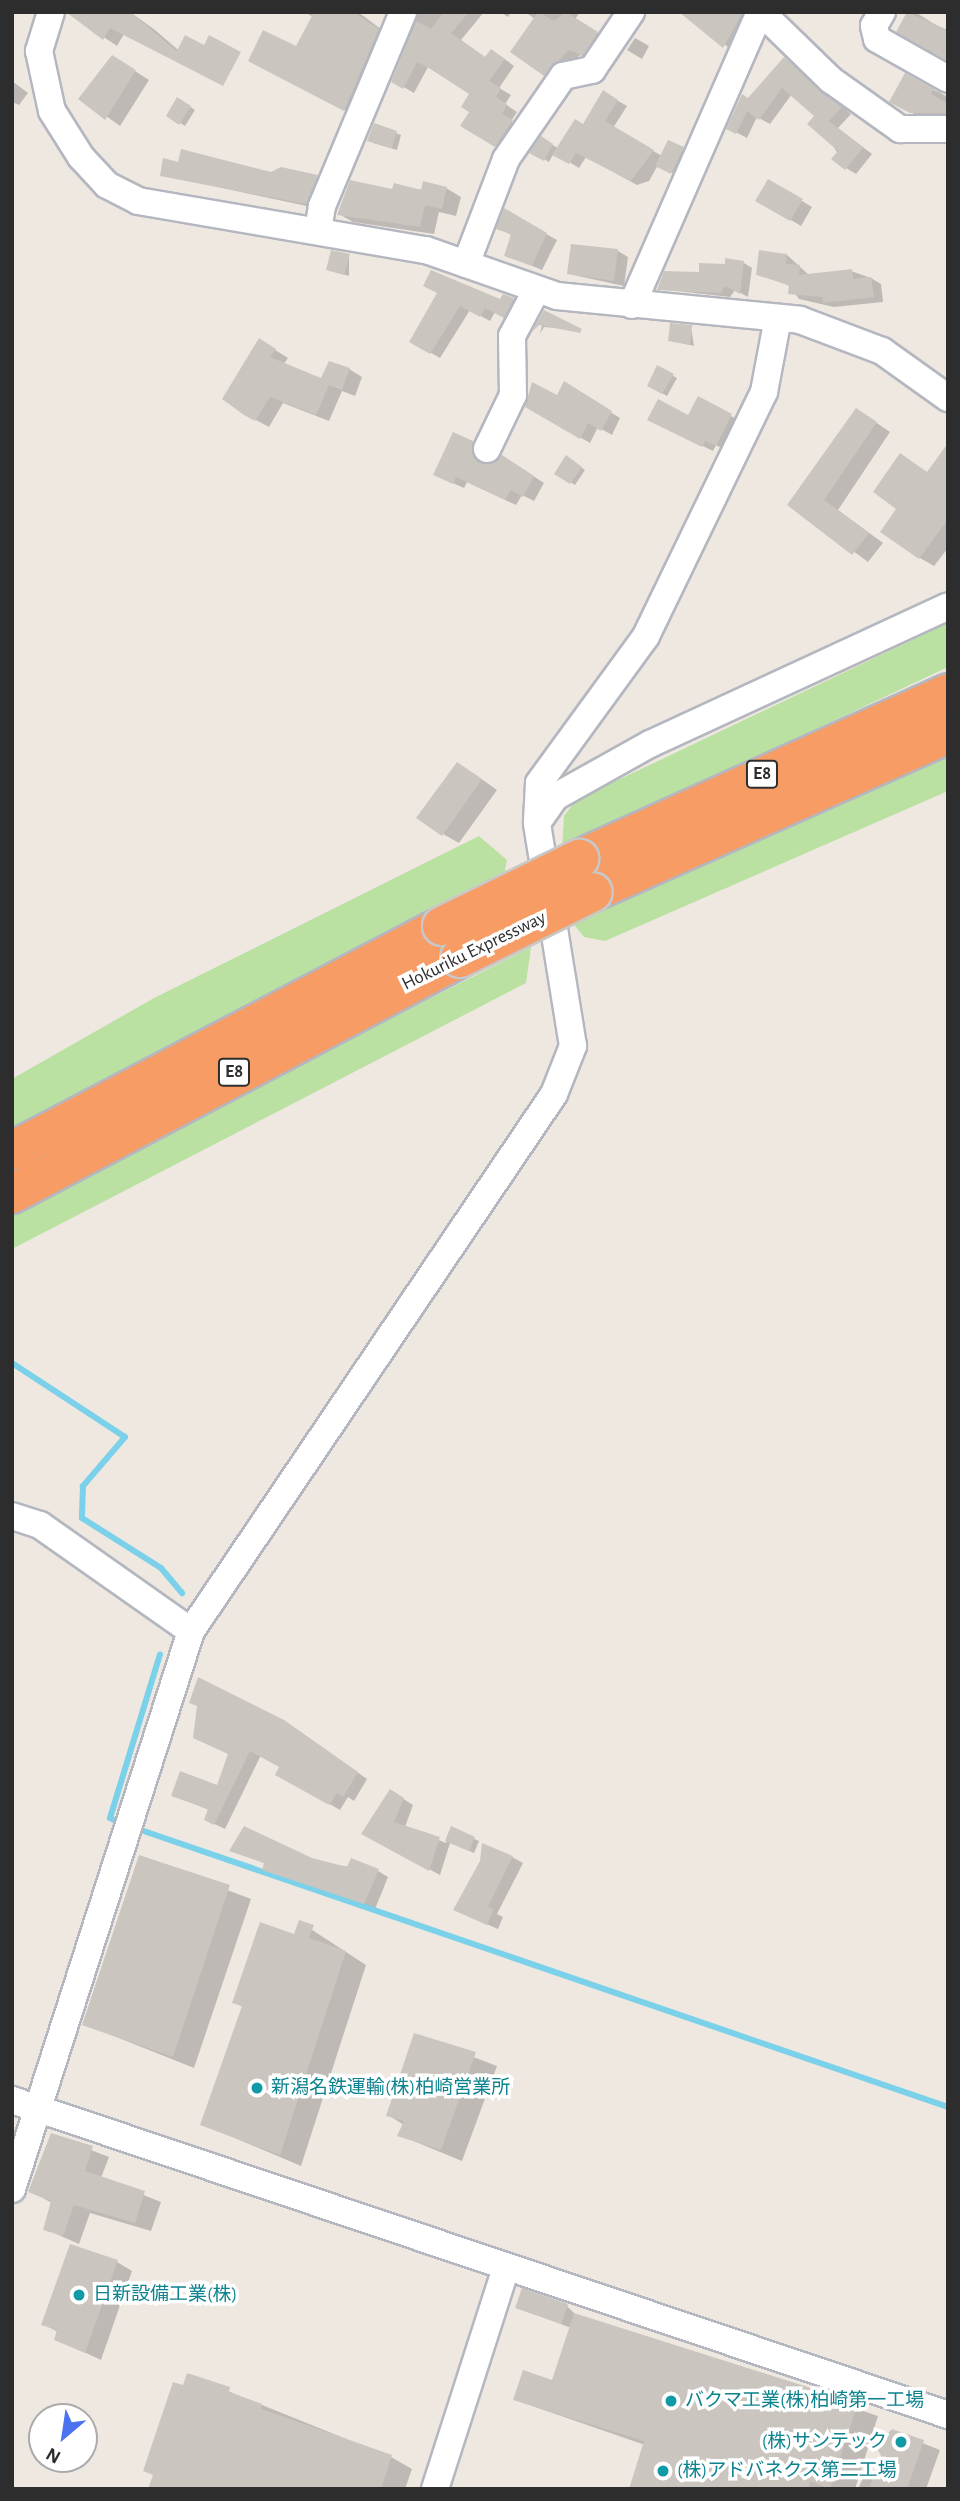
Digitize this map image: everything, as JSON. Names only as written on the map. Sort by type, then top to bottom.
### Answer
[{"type":"highway","name":"Hokuriku Expressway","points":[[12,1151],[586,876],[913,707],[948,692]]},
{"type":"highway","name":"Hokuriku Expressway","points":[[586,876],[948,734]]},
{"type":"highway","name":"Hokuriku Expressway","points":[[12,1194],[451,942]]},
{"type":"street","points":[[51,12],[39,51],[41,80],[81,158],[107,185],[138,201],[426,250],[537,289],[632,305],[778,318],[845,334],[882,351],[948,398]]},
{"type":"street","points":[[466,264],[506,159],[564,76],[592,71],[631,12]]},
{"type":"street","points":[[632,305],[760,12],[831,80],[900,129],[948,128]]},
{"type":"street","points":[[882,12],[874,26],[877,39],[948,79]]},
{"type":"street","points":[[318,231],[322,206],[394,16]]},
{"type":"street","points":[[487,449],[513,395],[512,336],[537,289]]},
{"type":"street","points":[[12,2189],[40,2109],[191,1631],[554,1094],[573,1046],[537,823],[539,783],[646,636],[764,393],[778,318]]},
{"type":"street","points":[[537,823],[555,797],[650,744],[948,606]]},
{"type":"street","points":[[12,1516],[40,1525],[191,1631]]},
{"type":"street","points":[[12,2100],[505,2271],[948,2416]]},
{"type":"street","points":[[435,2489],[505,2271]]},
{"type":"green space","points":[[948,623],[948,667],[562,849],[564,816],[576,800]]},
{"type":"green space","points":[[948,756],[948,791],[605,941],[584,937],[572,922]]},
{"type":"green space","points":[[479,836],[507,860],[504,875],[12,1130],[12,1079],[154,998]]},
{"type":"green space","points":[[531,947],[526,983],[12,1249],[12,1216],[69,1182]]},
{"type":"building","points":[[66,12],[130,12],[177,51],[185,35],[204,45],[209,35],[241,52],[223,86],[110,28],[103,40]]},
{"type":"building","points":[[314,12],[353,12],[379,29],[344,111],[248,61],[263,30],[296,46]]},
{"type":"building","points":[[444,12],[469,12],[451,33],[485,57],[491,49],[505,59],[489,81],[501,88],[496,97],[507,104],[502,114],[513,120],[495,147],[460,126],[469,112],[461,107],[469,94],[429,68],[417,62],[403,89],[391,82],[416,21],[431,29]]},
{"type":"building","points":[[538,12],[554,21],[566,12],[598,32],[583,56],[569,50],[544,76],[510,52]]},
{"type":"building","points":[[679,12],[743,12],[723,48]]},
{"type":"building","points":[[907,12],[948,30],[948,61],[896,32]]},
{"type":"building","points":[[112,55],[136,70],[105,120],[78,99]]},
{"type":"building","points":[[784,57],[842,107],[829,121],[863,148],[845,170],[831,159],[838,151],[807,124],[814,116],[782,88],[759,120],[747,111],[736,134],[726,129],[742,94],[748,98]]},
{"type":"building","points":[[905,73],[934,89],[931,94],[948,104],[948,113],[910,113],[889,102]]},
{"type":"building","points":[[603,90],[618,100],[605,121],[654,150],[631,181],[576,153],[569,164],[552,155],[575,119],[583,124]]},
{"type":"building","points":[[177,97],[191,106],[179,125],[166,116]]},
{"type":"building","points":[[374,123],[397,131],[392,148],[367,141]]},
{"type":"building","points":[[541,136],[553,144],[544,161],[529,153]]},
{"type":"building","points":[[668,140],[684,147],[671,174],[655,166]]},
{"type":"building","points":[[181,149],[271,172],[281,167],[318,175],[306,204],[160,176],[163,158],[178,162]]},
{"type":"building","points":[[768,179],[803,199],[790,221],[755,201]]},
{"type":"building","points":[[350,180],[392,189],[394,183],[421,190],[423,181],[447,187],[442,209],[425,205],[420,227],[337,215]]},
{"type":"building","points":[[504,208],[547,233],[532,266],[504,256],[511,234],[496,229]]},
{"type":"building","points":[[571,244],[618,249],[614,281],[567,274]]},
{"type":"building","points":[[331,250],[350,254],[344,275],[326,270]]},
{"type":"building","points":[[759,250],[787,254],[786,264],[800,265],[799,275],[852,269],[853,279],[871,277],[874,297],[823,303],[822,297],[788,294],[789,285],[756,275]]},
{"type":"building","points":[[725,258],[744,261],[740,294],[725,286],[721,293],[657,290],[664,271],[699,272],[699,263],[725,264]]},
{"type":"building","points":[[431,270],[500,299],[503,294],[514,298],[504,318],[485,308],[480,317],[460,306],[430,354],[409,342],[437,293],[423,286]]},
{"type":"building","points":[[544,310],[582,329],[580,333],[539,325],[532,332]]},
{"type":"building","points":[[670,323],[692,325],[690,345],[668,341]]},
{"type":"building","points":[[259,338],[276,349],[270,357],[321,378],[329,361],[350,368],[342,390],[329,385],[316,415],[270,397],[255,421],[244,415],[222,399]]},
{"type":"building","points":[[657,365],[674,374],[662,394],[647,386]]},
{"type":"building","points":[[564,381],[612,411],[601,431],[588,423],[580,439],[525,407],[532,382],[557,395]]},
{"type":"building","points":[[698,396],[732,414],[716,446],[705,441],[702,447],[647,420],[658,399],[688,415]]},
{"type":"building","points":[[856,408],[877,422],[824,500],[869,533],[852,555],[787,505]]},
{"type":"building","points":[[453,432],[473,441],[480,463],[495,462],[502,455],[534,476],[523,497],[511,490],[505,500],[456,477],[453,484],[433,475]]},
{"type":"building","points":[[948,443],[948,519],[919,559],[880,532],[896,509],[873,492],[900,453],[927,472]]},
{"type":"building","points":[[566,455],[582,467],[570,484],[554,474]]},
{"type":"building","points":[[457,762],[482,779],[442,836],[416,818]]},
{"type":"building","points":[[198,1677],[284,1720],[358,1772],[343,1797],[337,1793],[329,1805],[275,1775],[279,1767],[250,1751],[214,1825],[204,1820],[208,1809],[171,1796],[180,1771],[217,1785],[228,1754],[193,1738],[197,1706],[189,1703]]},
{"type":"building","points":[[390,1789],[404,1798],[394,1822],[440,1837],[429,1871],[361,1834]]},
{"type":"building","points":[[244,1826],[312,1858],[347,1867],[351,1858],[379,1869],[364,1904],[262,1870],[264,1863],[229,1851]]},
{"type":"building","points":[[451,1826],[475,1837],[469,1851],[445,1841]]},
{"type":"building","points":[[482,1843],[513,1856],[488,1907],[494,1909],[487,1925],[453,1910],[480,1861]]},
{"type":"building","points":[[139,1855],[230,1885],[173,2057],[82,2025]]},
{"type":"building","points":[[299,1920],[314,1925],[309,1938],[346,1951],[280,2155],[200,2125],[242,2006],[232,2003],[260,1922],[294,1934]]},
{"type":"building","points":[[414,2033],[476,2052],[441,2150],[397,2136],[404,2121],[386,2116]]},
{"type":"building","points":[[51,2133],[93,2146],[85,2171],[145,2191],[135,2223],[74,2205],[63,2236],[43,2230],[51,2201],[28,2192]]},
{"type":"building","name":"日新設備工業(株)","points":[[70,2244],[118,2260],[85,2353],[54,2340],[57,2330],[41,2325]]},
{"type":"building","points":[[522,2288],[568,2304],[561,2324],[515,2308]]},
{"type":"building","name":"バクマ工業(株)柏崎第一工場","points":[[574,2313],[858,2403],[830,2489],[810,2481],[808,2489],[629,2489],[644,2441],[513,2400],[523,2370],[552,2380]]},
{"type":"building","points":[[187,2373],[230,2387],[229,2392],[262,2404],[261,2409],[392,2455],[381,2489],[148,2489],[153,2475],[143,2471],[173,2382],[183,2385]]},
{"type":"building","points":[[892,2429],[924,2440],[907,2489],[869,2489],[881,2456],[876,2446]]},
{"type":"waterway","points":[[12,1363],[125,1437],[83,1486],[82,1518],[161,1568],[182,1593]]},
{"type":"waterway","points":[[121,1823],[110,1818],[160,1654]]},
{"type":"waterway","points":[[135,1828],[948,2107]]},
{"type":"place","name":"新潟名鉄運輸(株)柏崎営業所","points":[[257,2088]]},
{"type":"place","name":"日新設備工業(株)","points":[[79,2295]]},
{"type":"place","name":"バクマ工業(株)柏崎第一工場","points":[[671,2401]]},
{"type":"place","name":"(株)サンテック","points":[[901,2442]]},
{"type":"place","name":"(株)アドバネクス第二工場","points":[[663,2471]]}]
